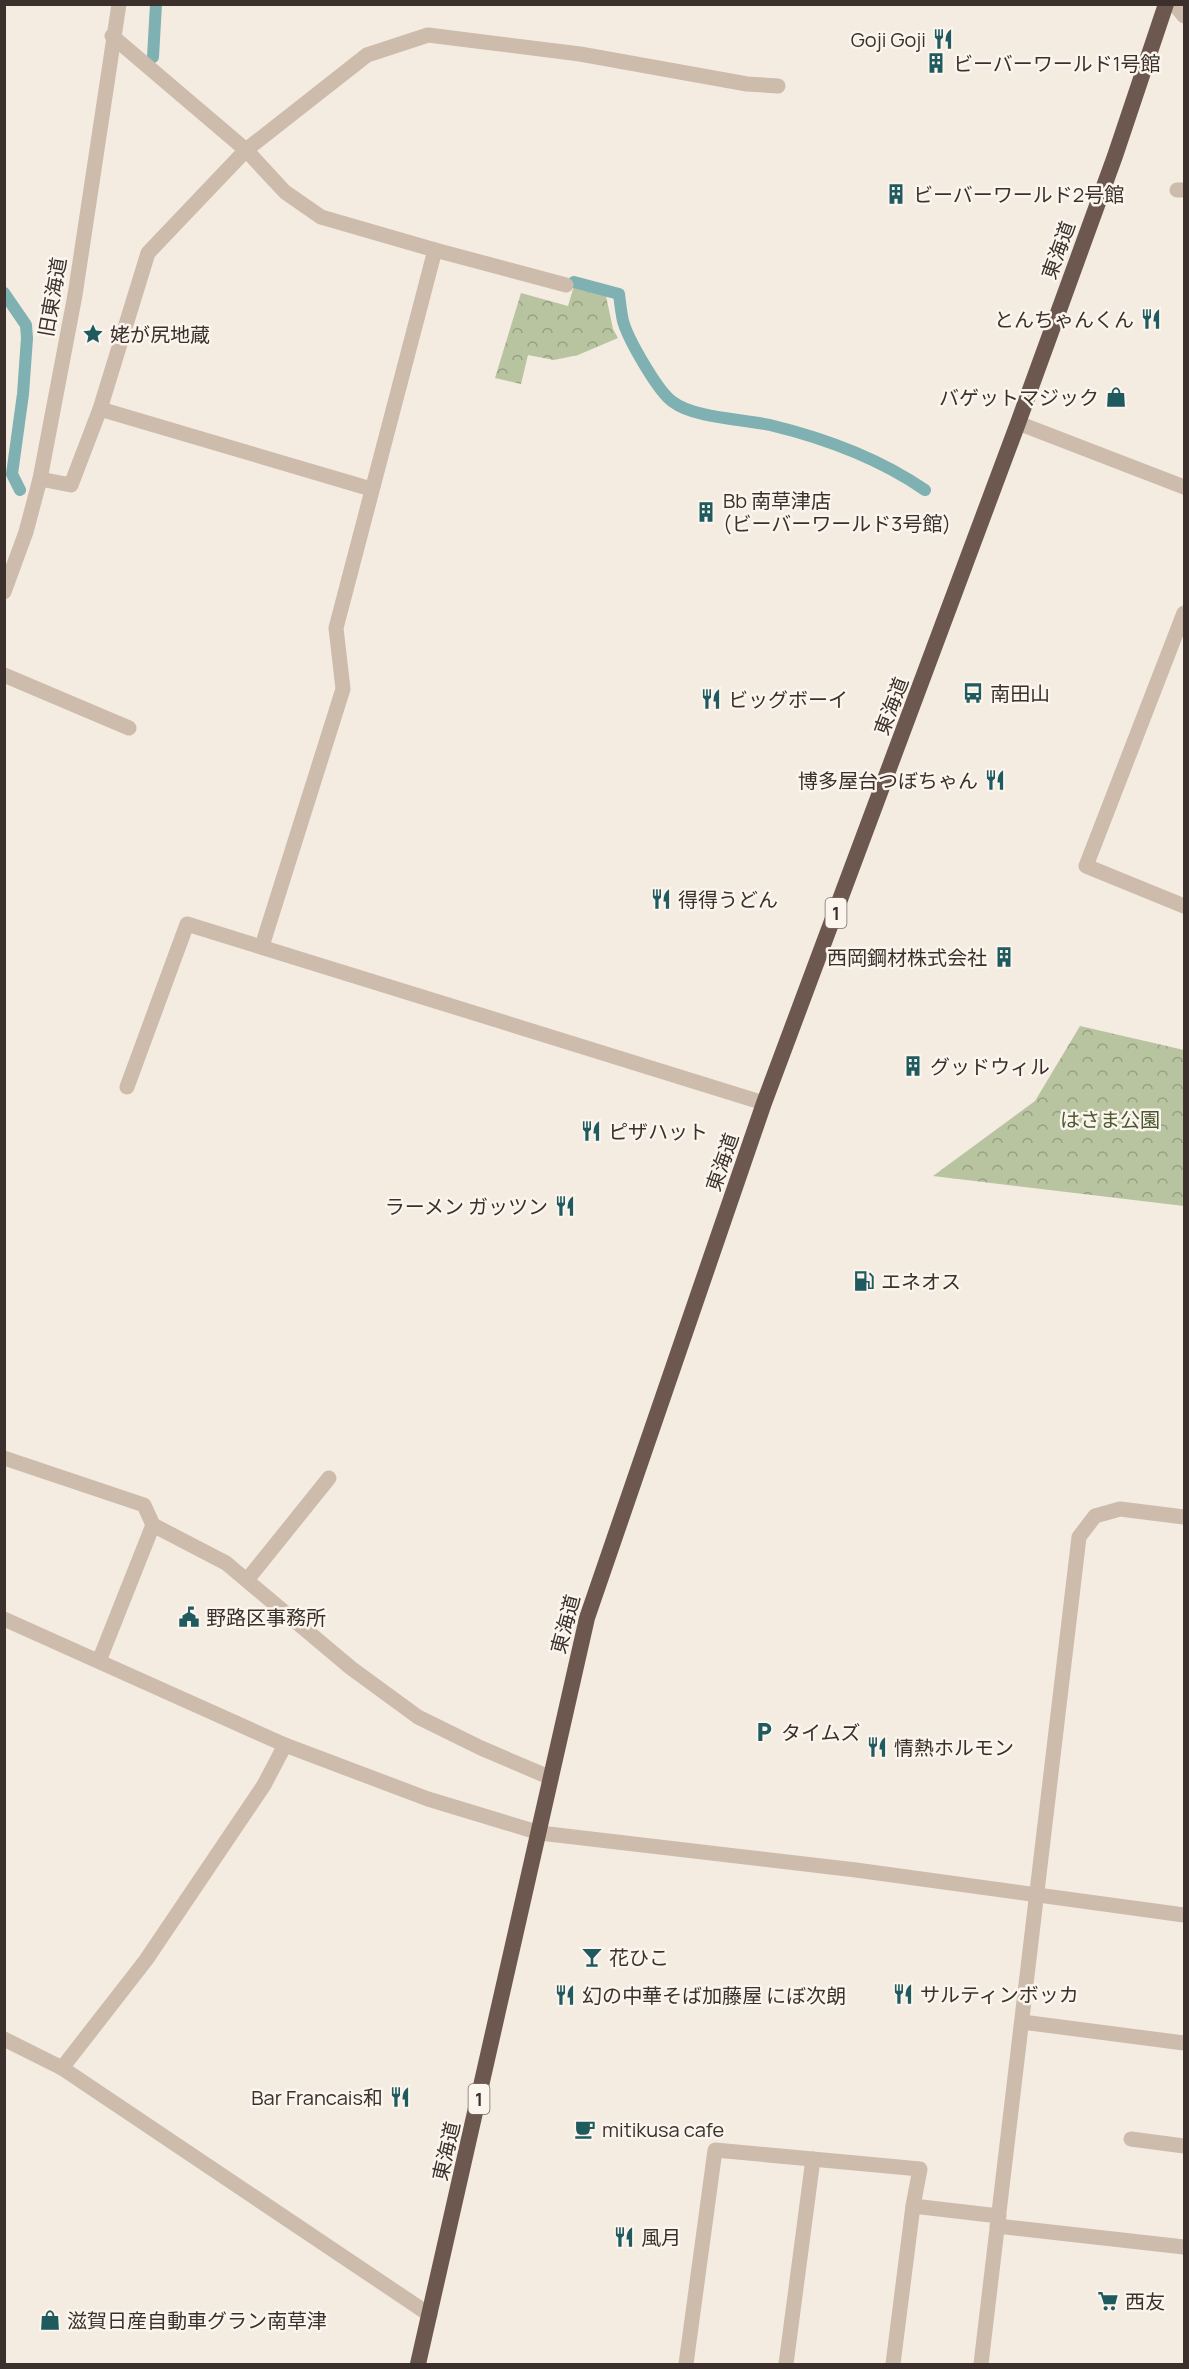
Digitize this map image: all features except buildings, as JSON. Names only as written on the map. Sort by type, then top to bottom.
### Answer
[{"type":"highway","name":"東海道","points":[[418,2364],[587,1618],[764,1103],[1018,423],[1115,156],[1166,4]]},
{"type":"street","name":"旧東海道","points":[[5,590],[40,479],[75,295],[112,36],[119,4]]},
{"type":"street","points":[[1174,4],[1185,16]]},
{"type":"street","points":[[40,479],[71,485],[100,409],[147,253],[246,150],[367,55],[428,35],[580,54],[747,84],[778,86]]},
{"type":"street","points":[[112,36],[246,150],[285,192],[321,217],[566,285]]},
{"type":"street","points":[[262,946],[343,689],[336,628],[435,250]]},
{"type":"street","points":[[100,409],[371,489]]},
{"type":"street","points":[[1018,423],[1185,487]]},
{"type":"street","points":[[1185,613],[1086,867],[1185,906]]},
{"type":"street","points":[[4,675],[129,728]]},
{"type":"street","points":[[127,1087],[187,924],[764,1103]]},
{"type":"street","points":[[4,1458],[144,1505],[153,1525],[226,1563],[351,1668],[418,1717],[481,1748],[551,1778]]},
{"type":"street","points":[[248,1580],[329,1478]]},
{"type":"street","points":[[981,2364],[1079,1537],[1095,1516],[1120,1509],[1185,1517]]},
{"type":"street","points":[[99,1661],[153,1525]]},
{"type":"street","points":[[4,1619],[285,1745],[428,1799],[540,1833],[1037,1894],[1185,1915]]},
{"type":"street","points":[[62,2068],[146,1960],[264,1785],[285,1745]]},
{"type":"street","points":[[1022,2022],[1185,2043]]},
{"type":"street","points":[[4,2039],[62,2068],[430,2315]]},
{"type":"street","points":[[1131,2139],[1185,2146]]},
{"type":"street","points":[[686,2364],[715,2150],[920,2169],[913,2206],[893,2364]]},
{"type":"street","points":[[786,2364],[813,2159]]},
{"type":"street","points":[[913,2206],[998,2221],[1185,2247]]},
{"type":"green space","points":[[574,286],[606,296],[613,329],[618,338],[578,355],[554,360],[528,355],[521,384],[495,378],[521,293],[568,306]]},
{"type":"green space","name":"はさま公園","points":[[1080,1026],[1184,1050],[1184,1206],[933,1176],[1035,1101]]},
{"type":"waterway","points":[[153,57],[156,4]]},
{"type":"waterway","points":[[574,282],[619,294],[623,321],[631,340],[652,377],[673,402],[693,412],[770,425],[811,436],[870,459],[925,490]]},
{"type":"waterway","points":[[4,293],[26,325],[23,394],[12,474],[20,490]]},
{"type":"place","name":"Goji Goji","points":[[943,39]]},
{"type":"place","name":"ビーバーワールド1号館","points":[[936,63]]},
{"type":"place","name":"ビーバーワールド2号館","points":[[896,194]]},
{"type":"place","name":"とんちゃんくん","points":[[1151,319]]},
{"type":"place","name":"姥が尻地蔵","points":[[93,334]]},
{"type":"place","name":"バゲットマジック","points":[[1116,397]]},
{"type":"place","name":"Bb 南草津店 (ビーバーワールド3号館)","points":[[706,512]]},
{"type":"place","name":"南田山","points":[[973,693]]},
{"type":"place","name":"ビッグボーイ","points":[[711,699]]},
{"type":"place","name":"博多屋台つぼちゃん","points":[[995,780]]},
{"type":"place","name":"得得うどん","points":[[661,899]]},
{"type":"place","name":"西岡鋼材株式会社","points":[[1004,957]]},
{"type":"place","name":"グッドウィル","points":[[913,1066]]},
{"type":"place","name":"ピザハット","points":[[591,1131]]},
{"type":"place","name":"ラーメン ガッツン","points":[[565,1206]]},
{"type":"place","name":"エネオス","points":[[864,1281]]},
{"type":"place","name":"野路区事務所","points":[[189,1617]]},
{"type":"place","name":"タイムズ","points":[[764,1732]]},
{"type":"place","name":"情熱ホルモン","points":[[877,1747]]},
{"type":"place","name":"花ひこ","points":[[592,1957]]},
{"type":"place","name":"サルティンボッカ","points":[[903,1994]]},
{"type":"place","name":"幻の中華そば加藤屋 にぼ次朗","points":[[565,1995]]},
{"type":"place","name":"Bar Francais和","points":[[400,2097]]},
{"type":"place","name":"mitikusa cafe","points":[[585,2129]]},
{"type":"place","name":"風月","points":[[624,2237]]},
{"type":"place","name":"西友","points":[[1108,2301]]},
{"type":"place","name":"滋賀日産自動車グラン南草津","points":[[50,2320]]}]
